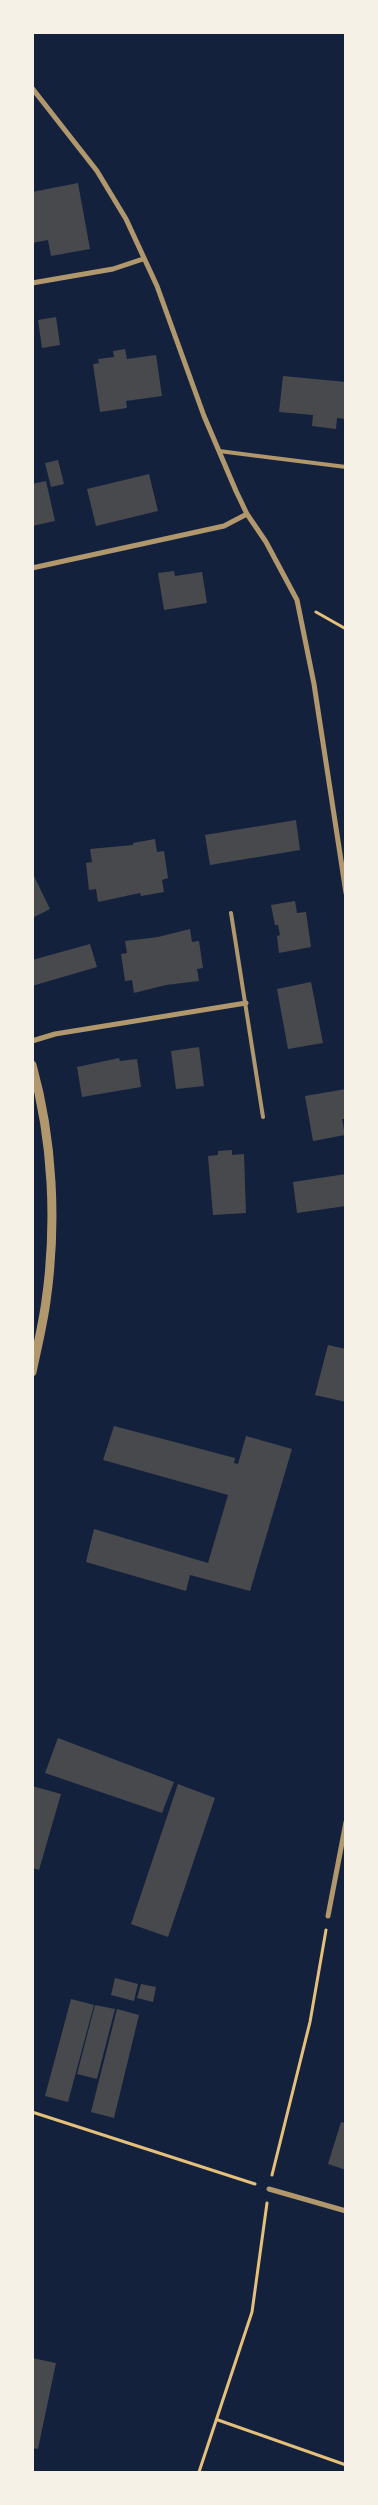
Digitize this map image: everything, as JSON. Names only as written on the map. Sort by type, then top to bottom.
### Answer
[{"type":"street","points":[[32,88],[97,171],[126,219],[157,286],[219,451],[247,514],[266,542],[297,600],[314,684],[346,893]]},
{"type":"street","points":[[32,283],[113,269],[143,259]]},
{"type":"street","points":[[32,568],[224,526],[247,514]]},
{"type":"street","points":[[32,1041],[55,1034],[246,1003]]},
{"type":"street","points":[[32,1066],[44,1118],[51,1210],[46,1300],[32,1372]]},
{"type":"street","points":[[328,1916],[346,1822]]},
{"type":"street","points":[[269,2189],[346,2211]]},
{"type":"lane","points":[[219,451],[346,467]]},
{"type":"lane","points":[[231,913],[263,1117]]},
{"type":"path","points":[[297,600],[346,629]]},
{"type":"path","points":[[32,2112],[269,2189]]},
{"type":"path","points":[[218,2420],[346,2465]]},
{"type":"building","points":[[78,183],[90,249],[51,256],[48,240],[32,243],[32,192]]},
{"type":"building","points":[[56,317],[60,345],[42,348],[38,320]]},
{"type":"building","points":[[125,349],[127,359],[156,355],[162,396],[126,401],[127,408],[100,412],[93,364],[99,363],[98,359],[114,357],[113,351]]},
{"type":"building","points":[[283,376],[346,382],[346,419],[337,418],[336,429],[312,426],[313,415],[279,412]]},
{"type":"building","points":[[58,460],[64,484],[51,487],[45,463]]},
{"type":"building","points":[[149,474],[158,511],[96,526],[87,489]]},
{"type":"building","points":[[46,481],[55,521],[32,526],[32,484]]},
{"type":"building","points":[[174,571],[175,576],[202,572],[207,603],[164,610],[158,573]]},
{"type":"building","points":[[296,820],[300,850],[210,865],[205,835]]},
{"type":"building","points":[[155,839],[157,852],[164,851],[168,878],[162,880],[164,892],[141,896],[140,893],[98,902],[96,889],[89,890],[86,863],[92,862],[90,849],[133,845],[133,843]]},
{"type":"building","points":[[32,872],[50,909],[32,918]]},
{"type":"building","points":[[295,901],[297,913],[306,912],[311,947],[279,953],[277,936],[280,935],[278,925],[275,925],[271,905]]},
{"type":"building","points":[[190,929],[192,942],[199,941],[203,968],[197,969],[199,981],[166,985],[134,993],[132,980],[125,981],[121,954],[127,953],[125,941],[158,937]]},
{"type":"building","points":[[90,944],[97,967],[32,986],[32,960]]},
{"type":"building","points":[[311,982],[323,1043],[288,1049],[277,989]]},
{"type":"building","points":[[199,1047],[204,1086],[176,1089],[171,1051]]},
{"type":"building","points":[[119,1058],[120,1061],[137,1059],[141,1087],[82,1097],[77,1067]]},
{"type":"building","points":[[346,1089],[346,1119],[342,1119],[345,1135],[313,1141],[305,1096]]},
{"type":"building","points":[[232,1150],[232,1155],[244,1154],[246,1213],[213,1215],[208,1156],[218,1155],[218,1151]]},
{"type":"building","points":[[346,1174],[346,1206],[297,1213],[293,1182]]},
{"type":"building","points":[[328,1345],[346,1349],[346,1402],[315,1395]]},
{"type":"building","points":[[114,1426],[235,1458],[234,1463],[238,1464],[246,1436],[292,1449],[250,1591],[190,1575],[186,1591],[86,1562],[94,1529],[208,1563],[228,1495],[103,1460]]},
{"type":"building","points":[[58,1738],[174,1782],[162,1813],[45,1773]]},
{"type":"building","points":[[178,1784],[215,1798],[168,1937],[131,1924]]},
{"type":"building","points":[[32,1786],[61,1794],[39,1870],[32,1868]]},
{"type":"building","points":[[115,1978],[138,1984],[134,2001],[111,1995]]},
{"type":"building","points":[[141,1984],[156,1987],[153,2002],[137,1998]]},
{"type":"building","points":[[71,1999],[94,2005],[68,2102],[45,2096]]},
{"type":"building","points":[[95,2005],[115,2009],[97,2079],[77,2074]]},
{"type":"building","points":[[117,2009],[139,2015],[114,2118],[91,2112]]},
{"type":"building","points":[[341,2122],[346,2123],[346,2170],[328,2164]]},
{"type":"building","points":[[32,2358],[56,2363],[38,2449],[32,2448]]}]
